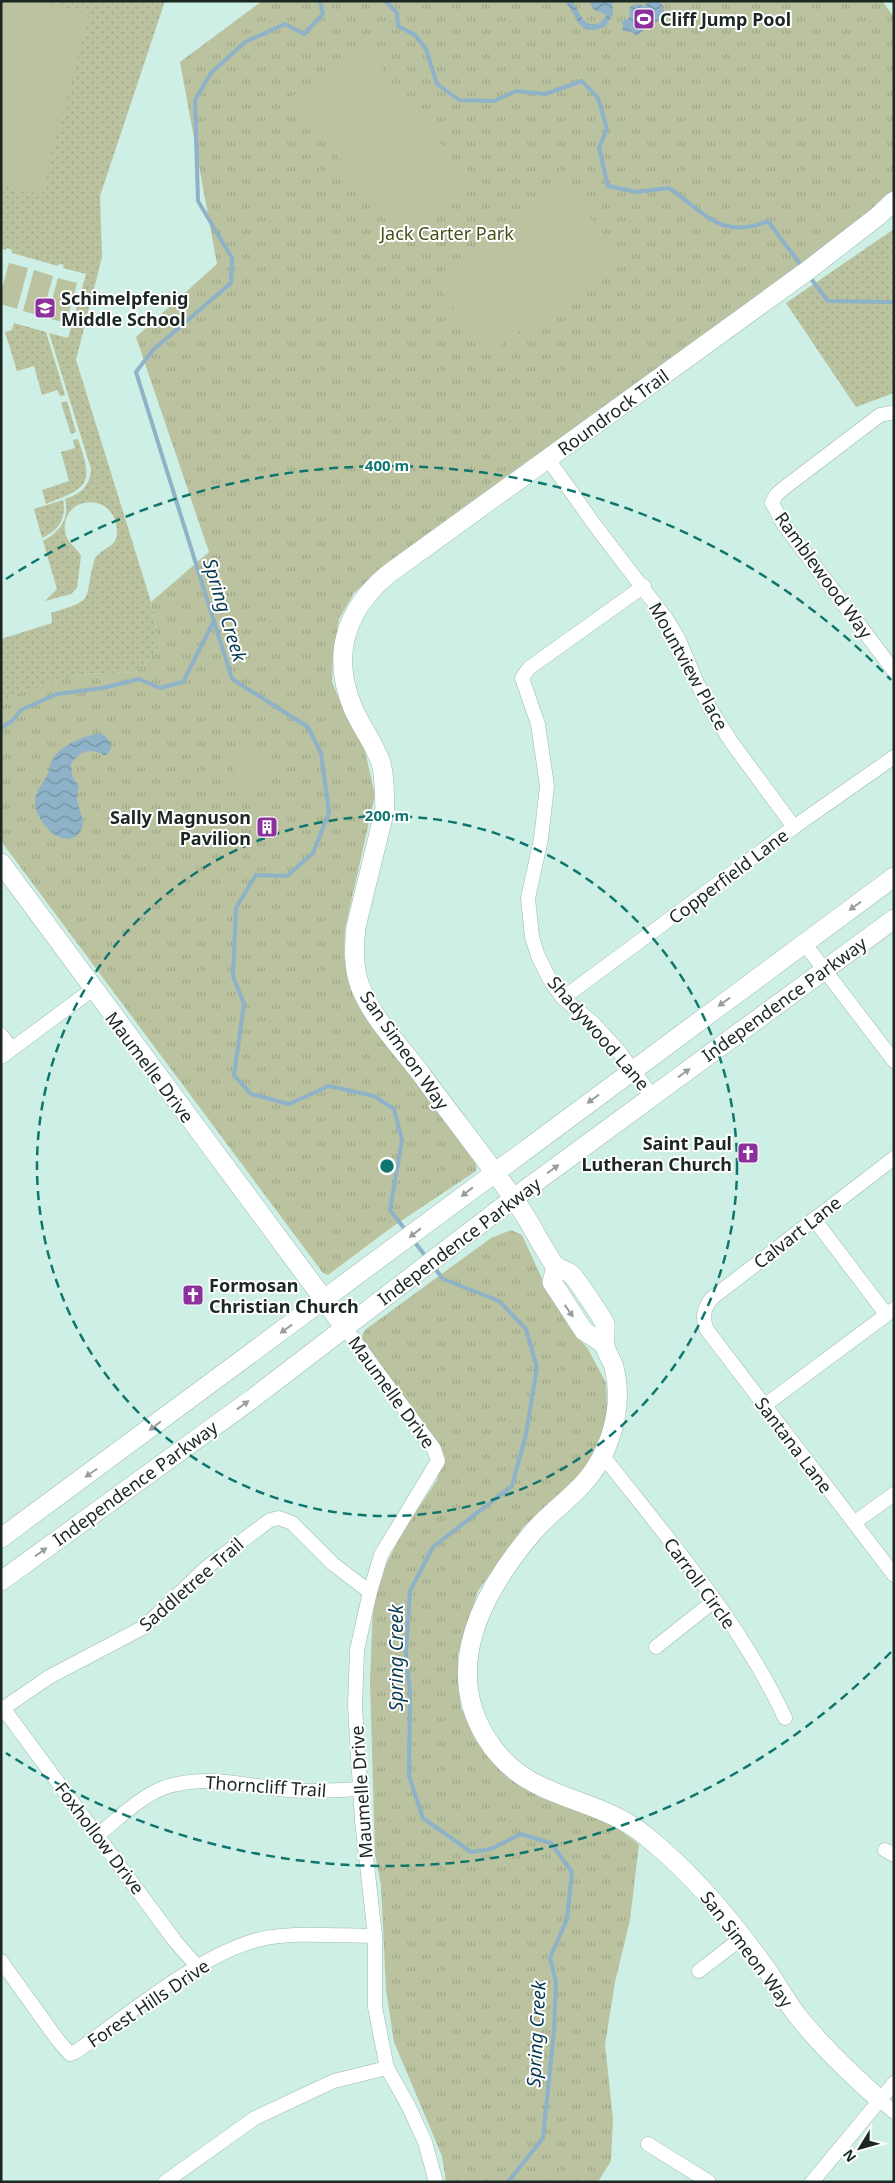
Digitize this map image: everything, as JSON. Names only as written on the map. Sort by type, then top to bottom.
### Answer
[{"type":"street","name":"Roundrock Trail","points":[[346,633],[358,605],[368,591],[807,271],[878,216],[894,201]]},
{"type":"street","name":"Ramblewood Way","points":[[894,412],[880,415],[873,420],[784,488],[776,495],[772,503],[784,525],[894,671]]},
{"type":"street","name":"Mountview Place","points":[[548,459],[594,524],[644,586],[678,638],[711,710],[794,827]]},
{"type":"street","name":"Shadywood Lane","points":[[644,586],[529,668],[522,678],[538,724],[547,786],[540,839],[528,898],[529,918],[538,956],[551,982],[564,998],[593,1023],[652,1096]]},
{"type":"street","name":"San Simeon Way","points":[[346,633],[342,657],[347,693],[354,711],[374,743],[382,766],[385,809],[356,927],[354,946],[359,983],[378,1018],[514,1198],[556,1267],[552,1282],[566,1307],[584,1331],[604,1344],[614,1368],[616,1408],[611,1434],[603,1456],[577,1490],[552,1511],[531,1535],[490,1594],[475,1623],[469,1644],[467,1673],[476,1718],[495,1751],[507,1764],[532,1783],[615,1815],[644,1834],[666,1853],[717,1904],[799,2018],[841,2065],[887,2106]]},
{"type":"street","name":"Copperfield Lane","points":[[564,998],[794,827],[894,757]]},
{"type":"street","name":"Maumelle Drive","points":[[1,863],[434,1449],[438,1461],[381,1555],[361,1628],[356,1670],[360,1789],[375,1936],[375,2008],[386,2068],[408,2105],[425,2142],[436,2182]]},
{"type":"street","name":"Independence Parkway","points":[[1,1538],[325,1301],[494,1172],[894,877]]},
{"type":"street","name":"Independence Parkway","points":[[1,1581],[244,1404],[514,1198],[894,919]]},
{"type":"street","points":[[804,944],[894,1061]]},
{"type":"street","points":[[1,1035],[6,1053],[93,989]]},
{"type":"street","name":"Calvart Lane","points":[[704,1310],[712,1298],[894,1158]]},
{"type":"street","points":[[764,1406],[890,1311],[814,1219]]},
{"type":"street","name":"Santana Lane","points":[[704,1310],[708,1330],[894,1575]]},
{"type":"street","name":"Carroll Circle","points":[[603,1456],[714,1601],[762,1672],[785,1718]]},
{"type":"street","points":[[854,1523],[894,1494]]},
{"type":"street","name":"Saddletree Trail","points":[[2,1709],[49,1677],[144,1627],[207,1567],[270,1520],[278,1518],[292,1523],[333,1564],[370,1592]]},
{"type":"street","points":[[656,1647],[714,1601]]},
{"type":"street","name":"Foxhollow Drive","points":[[2,1709],[98,1835],[175,1942],[197,1966]]},
{"type":"street","name":"Thorncliff Trail","points":[[98,1835],[163,1788],[188,1782],[219,1780],[261,1787],[310,1791],[360,1789]]},
{"type":"street","name":"Forest Hills Drive","points":[[1,1961],[57,2039],[70,2054],[77,2051],[197,1966],[256,1940],[278,1936],[375,1936]]},
{"type":"street","points":[[699,1971],[743,1938]]},
{"type":"street","points":[[165,2182],[254,2118],[334,2081],[386,2068]]},
{"type":"street","points":[[812,2182],[887,2106],[894,2083]]},
{"type":"street","points":[[648,2144],[710,2182]]},
{"type":"green space","name":"Schimelpfenig Middle School","points":[[1,1],[165,1],[100,196],[102,257],[76,360],[151,602],[159,647],[136,672],[80,674],[1,703],[1,639],[52,623],[51,613],[76,605],[82,601],[88,592],[96,557],[114,542],[117,533],[115,519],[109,510],[100,504],[90,502],[80,504],[72,510],[66,519],[65,531],[67,539],[81,556],[77,588],[71,594],[45,601],[57,589],[43,541],[59,529],[65,519],[65,499],[76,495],[87,485],[91,469],[49,333],[68,338],[86,274],[63,268],[64,265],[59,264],[58,266],[12,253],[12,250],[7,248],[6,250],[1,249]]},
{"type":"green space","points":[[4,1],[42,1],[89,14],[41,195],[1,184],[1,12]]},
{"type":"green space","name":"Jack Carter Park","points":[[262,1],[882,1],[894,17],[894,191],[880,206],[388,562],[354,593],[339,619],[333,654],[332,682],[343,708],[364,747],[375,795],[345,929],[344,956],[350,982],[365,1013],[476,1164],[476,1171],[392,1227],[328,1275],[323,1273],[1,841],[1,703],[12,695],[80,674],[136,672],[159,647],[151,602],[209,552],[136,337],[217,264],[180,62]]},
{"type":"green space","points":[[361,42],[469,179],[397,234],[292,97]]},
{"type":"green space","points":[[563,180],[621,257],[488,355],[433,279]]},
{"type":"green space","points":[[894,229],[894,393],[856,407],[786,303]]},
{"type":"green space","points":[[9,263],[28,268],[17,309],[1,304],[1,292]]},
{"type":"green space","points":[[34,270],[53,276],[42,316],[23,311]]},
{"type":"green space","points":[[58,278],[77,283],[66,323],[47,318]]},
{"type":"green space","points":[[14,323],[46,332],[65,395],[60,396],[57,390],[42,395],[34,366],[17,371],[5,332],[12,330]]},
{"type":"green space","points":[[67,401],[76,432],[71,434],[61,403]]},
{"type":"green space","points":[[78,439],[86,466],[84,482],[71,493],[46,504],[42,490],[69,481],[61,452],[75,448],[73,440]]},
{"type":"green space","points":[[63,500],[64,513],[60,523],[53,532],[42,538],[34,509]]},
{"type":"green space","points":[[252,744],[273,783],[248,797],[228,758]]},
{"type":"green space","points":[[511,1230],[522,1235],[550,1296],[570,1328],[588,1349],[606,1383],[607,1413],[600,1441],[580,1475],[523,1527],[478,1591],[458,1654],[461,1708],[476,1741],[499,1769],[539,1797],[608,1822],[639,1844],[630,1920],[615,1982],[605,2045],[613,2119],[611,2161],[598,2182],[446,2182],[442,2156],[394,2042],[386,1990],[381,1885],[375,1854],[370,1681],[373,1606],[386,1565],[400,1536],[437,1480],[444,1456],[437,1442],[361,1338],[365,1330],[491,1238]]},
{"type":"water","points":[[564,1],[572,1],[582,18],[589,23],[600,23],[607,15],[594,10],[589,1],[612,1],[613,14],[605,27],[588,30],[579,23]]},
{"type":"water","name":"Cliff Jump Pool","points":[[649,1],[660,1],[666,15],[636,36],[633,32],[623,31],[622,22],[629,18],[630,7],[637,4],[644,6]]},
{"type":"water","points":[[101,733],[110,741],[111,749],[105,756],[95,751],[86,751],[74,759],[71,764],[72,776],[79,786],[77,799],[83,825],[75,837],[67,839],[60,837],[52,833],[40,818],[36,810],[35,798],[49,771],[52,760],[61,749],[88,736]]},
{"type":"waterway","name":"Spring Creek","points":[[320,1],[323,14],[304,34],[285,24],[245,42],[211,73],[195,100],[198,201],[232,258],[231,283],[153,350],[136,372],[232,679],[308,727],[321,753],[329,813],[313,853],[287,876],[256,875],[236,908],[233,976],[244,1004],[234,1075],[251,1094],[289,1104],[329,1086],[374,1096],[394,1109],[402,1140],[390,1210],[407,1232]]},
{"type":"waterway","points":[[385,1],[397,13],[398,26],[415,35],[426,49],[437,84],[459,100],[494,101],[516,91],[545,94],[582,81],[598,98],[607,129],[599,148],[608,186],[636,192],[669,188],[714,221],[726,226],[738,228],[768,221],[800,264]]},
{"type":"waterway","points":[[812,280],[828,301],[894,302]]},
{"type":"waterway","points":[[1,728],[12,721],[21,710],[57,694],[103,688],[139,679],[160,688],[183,682],[214,621]]},
{"type":"waterway","name":"Spring Creek","points":[[413,1240],[427,1258]]},
{"type":"waterway","name":"Spring Creek","points":[[434,1267],[443,1279],[499,1301],[526,1329],[537,1368],[526,1434],[512,1486],[433,1547],[410,1591],[406,1655],[410,1691],[409,1776],[423,1818],[471,1852],[491,1849],[521,1834],[551,1843],[572,1872],[567,1919],[550,1958],[556,1982],[554,2031],[543,2138],[508,2182]]},
{"type":"place","name":"Cliff Jump Pool","points":[[644,19]]},
{"type":"place","name":"Schimelpfenig Middle School","points":[[45,308]]},
{"type":"place","name":"Sally Magnuson Pavilion","points":[[267,827]]},
{"type":"place","name":"Saint Paul Lutheran Church","points":[[748,1153]]},
{"type":"place","name":"Formosan Christian Church","points":[[193,1295]]}]
